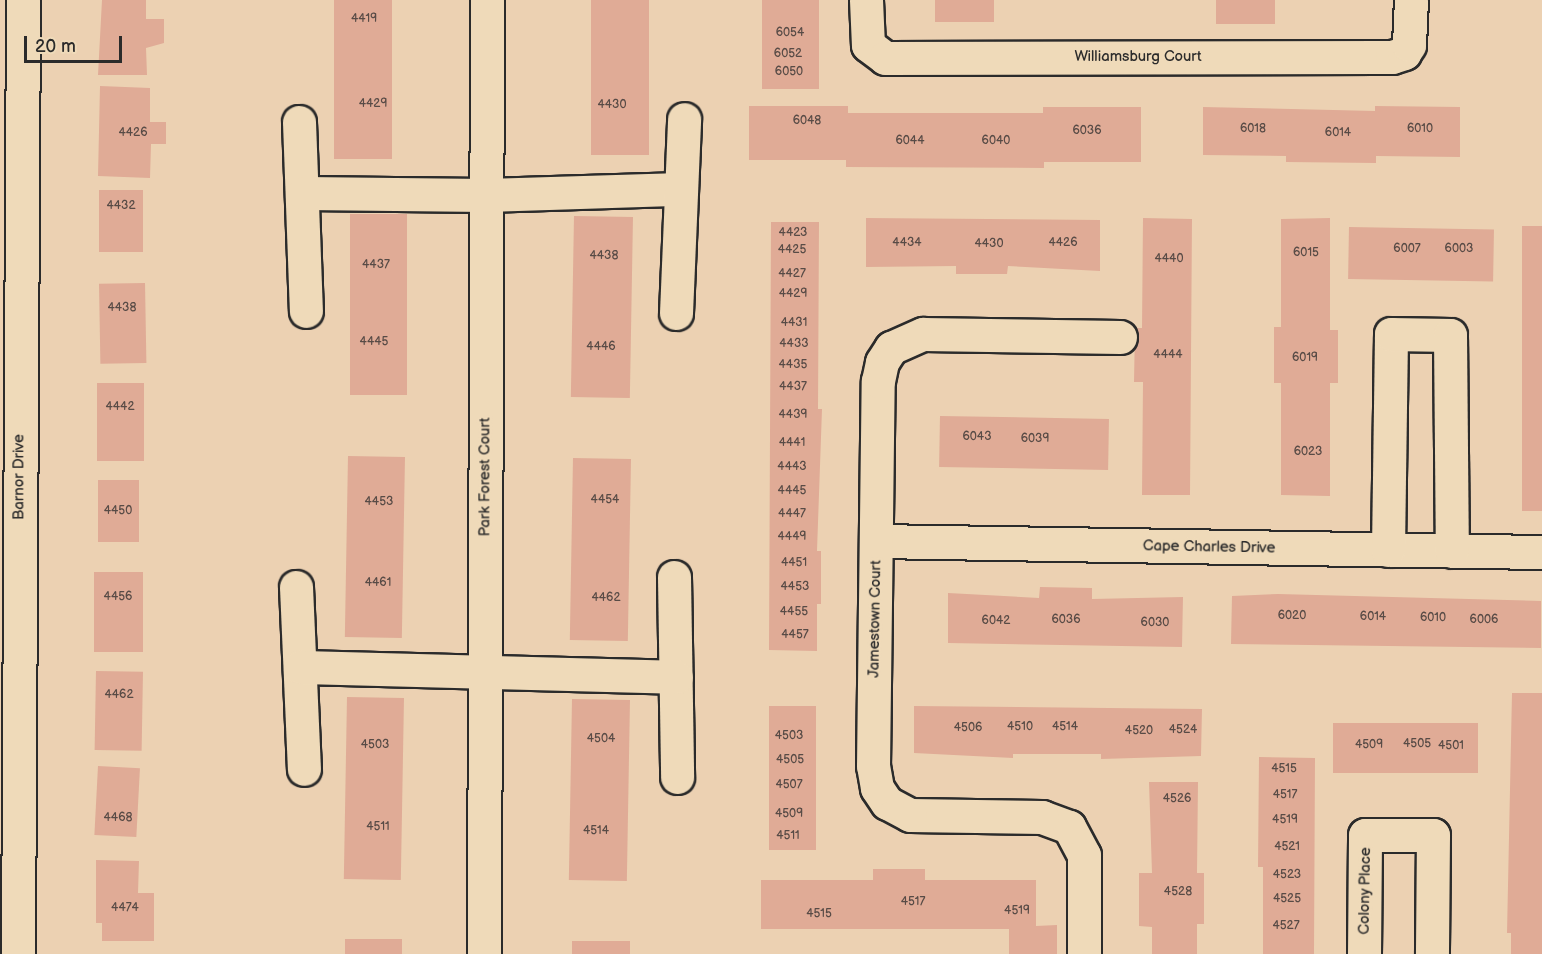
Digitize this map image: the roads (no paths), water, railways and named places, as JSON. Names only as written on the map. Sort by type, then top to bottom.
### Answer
[{"type":"street","name":"Barnor Drive","points":[[18,954],[9,718],[23,0]]},
{"type":"street","name":"Park Forest Court","points":[[484,954],[487,0]]},
{"type":"street","name":"Williamsburg Court","points":[[866,0],[866,37],[877,55],[1392,57],[1404,53],[1409,45],[1411,0]]},
{"type":"street","points":[[676,313],[684,119]]},
{"type":"street","points":[[299,123],[304,193],[306,311]]},
{"type":"street","points":[[304,193],[486,195],[681,189]]},
{"type":"street","name":"Jamestown Court","points":[[1084,954],[1084,855],[1069,827],[1042,817],[910,816],[897,810],[877,788],[873,766],[878,381],[882,362],[891,348],[923,334],[1120,337]]},
{"type":"street","points":[[1388,550],[1391,334],[1450,335],[1452,551]]},
{"type":"street","name":"Cape Charles Drive","points":[[876,541],[1542,552]]},
{"type":"street","points":[[674,577],[677,777]]},
{"type":"street","points":[[296,587],[304,770]]},
{"type":"street","points":[[300,667],[676,677]]},
{"type":"street","name":"Colony Place","points":[[1364,954],[1365,835],[1433,835],[1432,954]]}]
